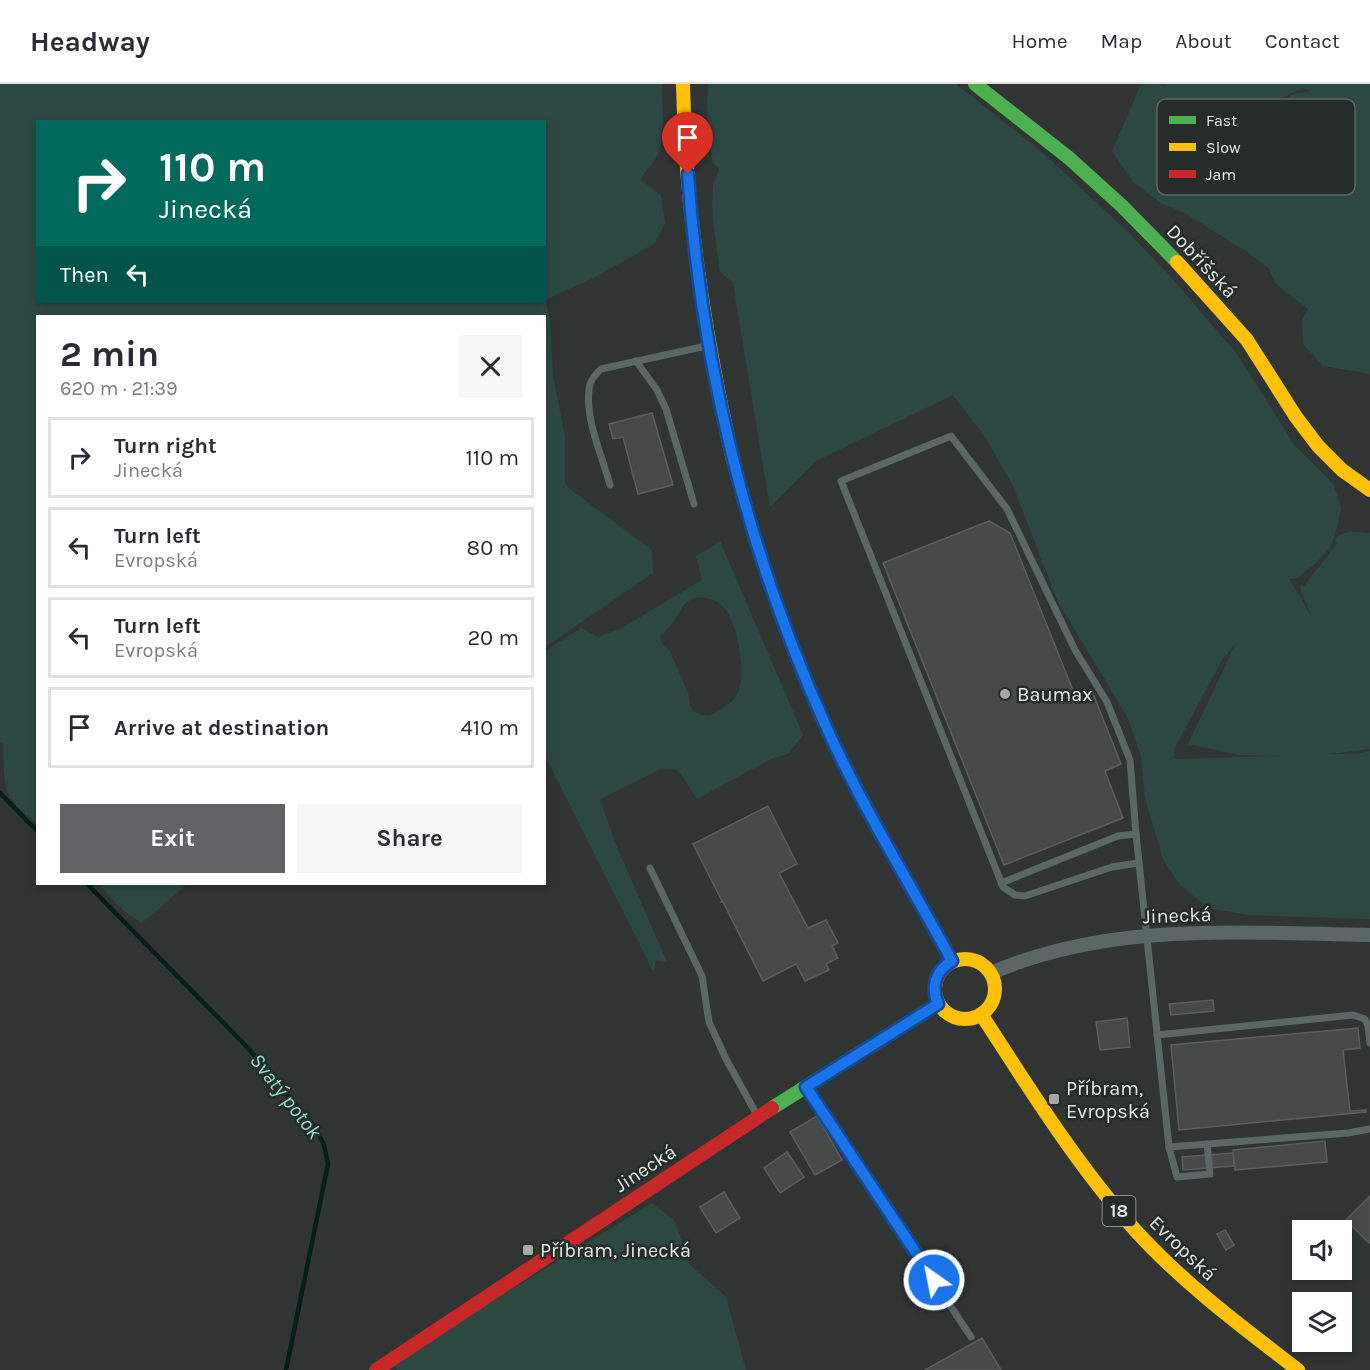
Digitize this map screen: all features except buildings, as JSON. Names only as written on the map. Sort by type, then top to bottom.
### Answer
[{"type":"main road","points":[[683,84],[689,197],[696,267],[708,345],[735,468],[750,523],[801,669],[830,734],[859,794],[952,961]]},
{"type":"main road","name":"Dobříšská","points":[[975,84],[1082,168],[1146,230],[1238,328],[1267,368],[1316,445],[1340,469],[1370,490]]},
{"type":"main road","points":[[959,958],[973,959],[980,962],[991,973],[995,992],[991,1005],[981,1014],[961,1019],[948,1014],[938,1004],[934,990],[937,976],[952,961],[959,958]]},
{"type":"main road","name":"Jinecká","points":[[376,1370],[758,1117],[938,1004]]},
{"type":"main road","name":"Evropská","points":[[981,1014],[1077,1158],[1136,1231],[1195,1288],[1298,1370]]},
{"type":"street","name":"Jinecká","points":[[991,973],[1072,945],[1146,935],[1196,933],[1370,935]]},
{"type":"lane","points":[[610,485],[590,416],[589,387],[593,376],[601,369],[708,345]]},
{"type":"lane","points":[[636,361],[657,390],[666,409],[694,504]]},
{"type":"lane","points":[[1138,863],[1112,867],[1025,896],[1010,892],[1001,883],[841,481],[951,436],[1007,509],[1075,650],[1107,702],[1130,759],[1138,863],[1169,1147],[1177,1177],[1210,1174],[1207,1144]]},
{"type":"lane","points":[[1001,883],[1118,837],[1136,834]]},
{"type":"lane","points":[[650,868],[702,976],[710,1022],[726,1059],[758,1117]]},
{"type":"lane","points":[[1157,1035],[1353,1015],[1365,1019],[1370,1044]]},
{"type":"lane","points":[[806,1087],[971,1337]]},
{"type":"lane","points":[[1169,1147],[1348,1133],[1370,1129]]},
{"type":"shaded area","points":[[0,84],[662,84],[662,139],[655,159],[641,180],[661,195],[665,223],[655,243],[594,278],[546,301],[550,320],[553,376],[565,436],[565,483],[652,550],[653,573],[546,646],[546,315],[36,315],[36,823],[18,807],[9,795],[4,774],[3,745],[0,742]]},
{"type":"shaded area","points":[[708,84],[956,84],[1043,153],[1127,231],[1169,275],[1237,354],[1295,446],[1334,485],[1341,508],[1330,548],[1297,578],[1289,579],[1312,617],[1301,591],[1301,584],[1304,586],[1337,544],[1335,538],[1348,532],[1370,533],[1370,749],[1329,754],[1357,754],[1370,751],[1370,919],[1248,915],[1208,908],[1179,884],[1163,859],[1145,798],[1141,756],[1128,718],[1058,602],[1013,486],[986,438],[953,395],[816,461],[770,507],[733,283],[720,272],[712,207],[713,184],[719,169],[712,162],[707,108]],"holes":[[[1236,643],[1188,744],[1241,755],[1284,756],[1174,759],[1175,747],[1222,660]]]},
{"type":"shaded area","points":[[1141,84],[1161,84],[1169,90],[1163,84],[1370,84],[1370,374],[1323,366],[1303,344],[1302,321],[1308,309],[1276,284],[1269,269],[1250,254],[1185,213],[1162,204],[1134,183],[1112,151]]},
{"type":"shaded area","points":[[720,541],[803,735],[788,754],[771,759],[697,799],[678,770],[661,769],[600,799],[614,840],[667,962],[656,961],[653,971],[546,758],[546,650],[581,628],[598,637],[622,628],[702,580],[696,556]],"holes":[[[697,597],[711,599],[723,606],[733,625],[740,650],[741,676],[740,687],[734,699],[710,716],[693,711],[670,651],[662,644],[660,636],[685,604]]]},
{"type":"shaded area","points":[[99,885],[186,885],[142,923],[124,911]]},
{"type":"shaded area","points":[[652,1203],[675,1221],[690,1265],[726,1297],[746,1370],[397,1370],[392,1363]]},
{"type":"waterway","name":"Svatý potok","points":[[0,793],[36,830]]},
{"type":"waterway","name":"Svatý potok","points":[[88,885],[248,1048],[316,1129],[324,1145],[328,1164],[286,1370]]},
{"type":"traffic: fast","points":[[975,84],[1069,158],[1122,206],[1177,262]]},
{"type":"traffic: fast","points":[[772,1108],[938,1004]]},
{"type":"traffic: slow","points":[[683,84],[688,179],[698,274],[733,460]]},
{"type":"traffic: slow","points":[[1177,262],[1247,340],[1296,417],[1318,446],[1342,470],[1370,490]]},
{"type":"traffic: slow","points":[[959,959],[971,959],[982,964],[990,972],[995,989],[993,1001],[982,1014],[971,1019],[959,1019],[948,1014],[940,1006],[935,995],[935,983],[940,972],[948,964],[959,959]]},
{"type":"traffic: slow","points":[[981,1014],[1073,1152],[1135,1230],[1193,1286],[1298,1370]]},
{"type":"traffic: jam","points":[[733,460],[753,531],[801,670],[860,794],[952,961]]},
{"type":"traffic: jam","points":[[376,1370],[772,1108]]},
{"type":"place","name":"Baumax","points":[[1005,694]]},
{"type":"place","name":"Příbram, Evropská","points":[[1054,1099]]},
{"type":"place","name":"Příbram, Jinecká","points":[[528,1250]]},
{"type":"route","points":[[688,174],[696,267],[708,345],[735,468],[768,578],[801,669],[830,734],[859,794],[952,961],[937,976],[934,990],[938,1004],[806,1087],[934,1280]]}]
